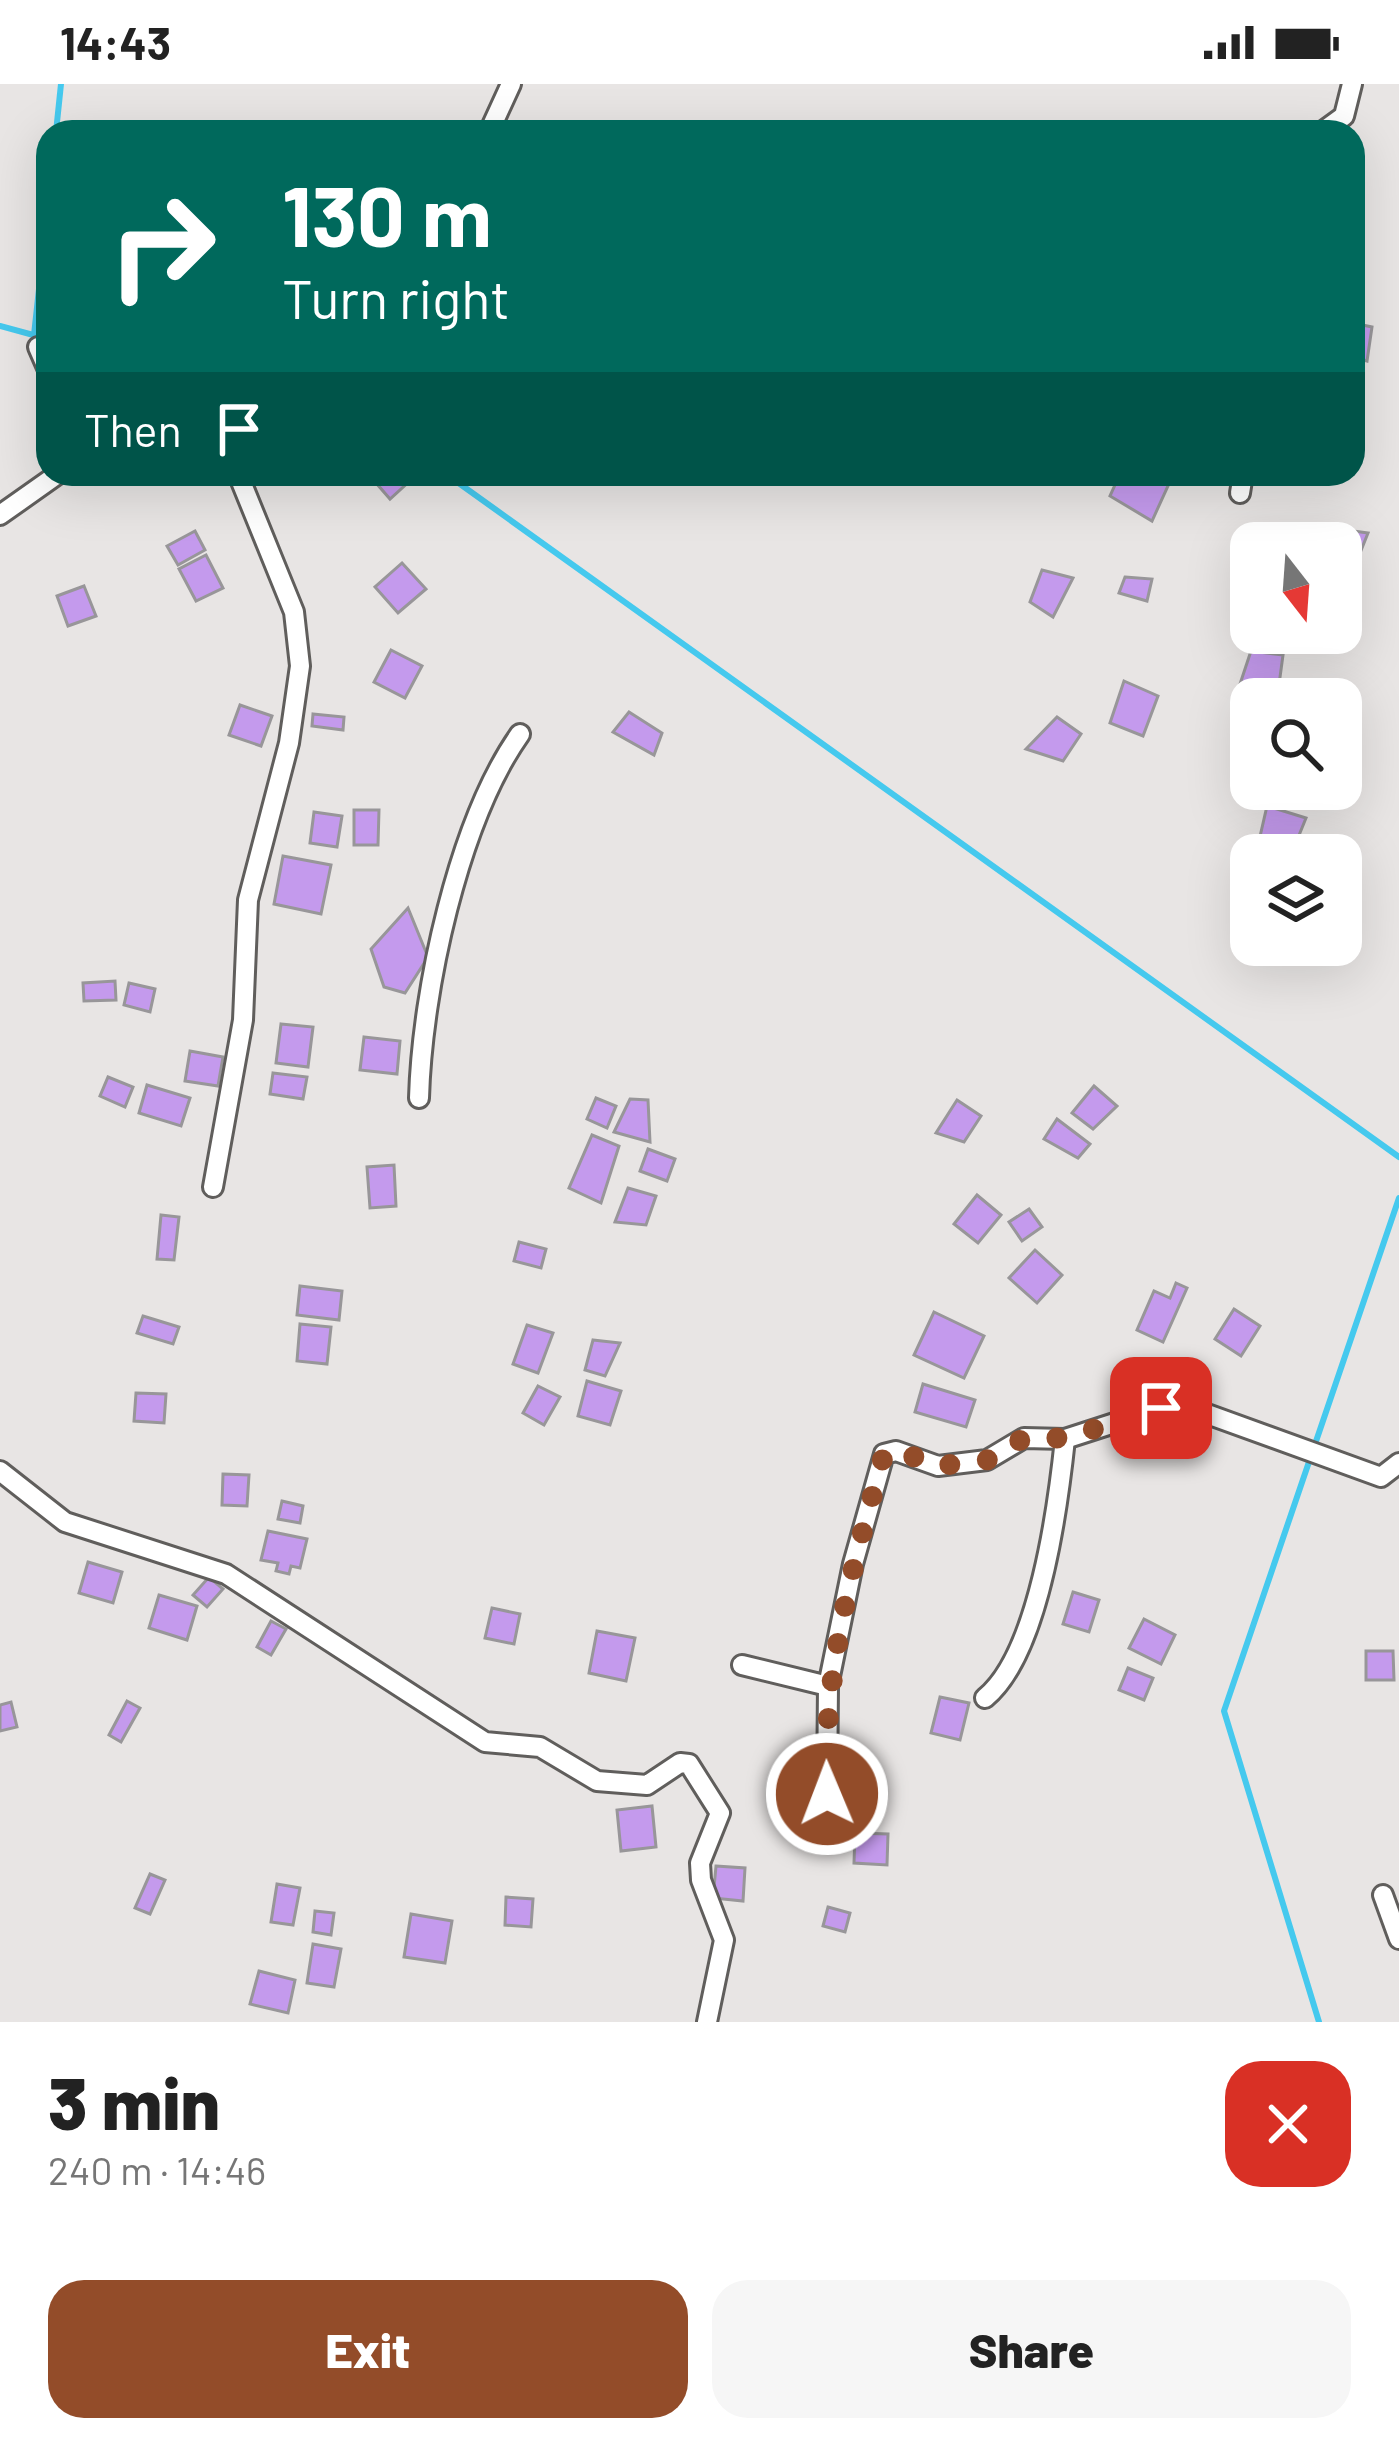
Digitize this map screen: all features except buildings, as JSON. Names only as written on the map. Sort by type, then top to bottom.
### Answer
[{"type":"street","points":[[494,120],[511,84]]},
{"type":"street","points":[[1345,120],[1352,84]]},
{"type":"street","points":[[0,514],[41,486]]},
{"type":"street","points":[[212,1187],[243,1020],[248,900],[289,743],[300,666],[294,611],[243,486]]},
{"type":"street","points":[[419,1098],[420,1046],[448,908],[489,789],[520,734]]},
{"type":"street","points":[[839,1830],[827,1794],[828,1686],[853,1564],[884,1454],[896,1450],[938,1466],[987,1460],[1024,1438],[1065,1438],[1161,1408],[1196,1410],[1381,1477],[1399,1463]]},
{"type":"street","points":[[985,1698],[1002,1684],[1031,1616],[1057,1522],[1065,1438]]},
{"type":"street","points":[[0,1471],[65,1522],[226,1574],[485,1742],[540,1747],[597,1781],[646,1785],[680,1763],[689,1764],[720,1813],[700,1863],[701,1880],[724,1940],[707,2022]]},
{"type":"street","points":[[742,1666],[828,1686]]},
{"type":"street","points":[[1383,1895],[1399,1939]]},
{"type":"waterway","points":[[57,120],[61,84]]},
{"type":"waterway","points":[[34,335],[36,317]]},
{"type":"waterway","points":[[0,326],[36,336]]},
{"type":"waterway","points":[[463,486],[1399,1157]]},
{"type":"waterway","points":[[1319,2022],[1224,1711],[1399,1198]]},
{"type":"route","points":[[827,1794],[828,1686],[853,1564],[884,1454],[896,1450],[938,1466],[987,1460],[1024,1438],[1065,1438],[1118,1426],[1161,1408]]}]
